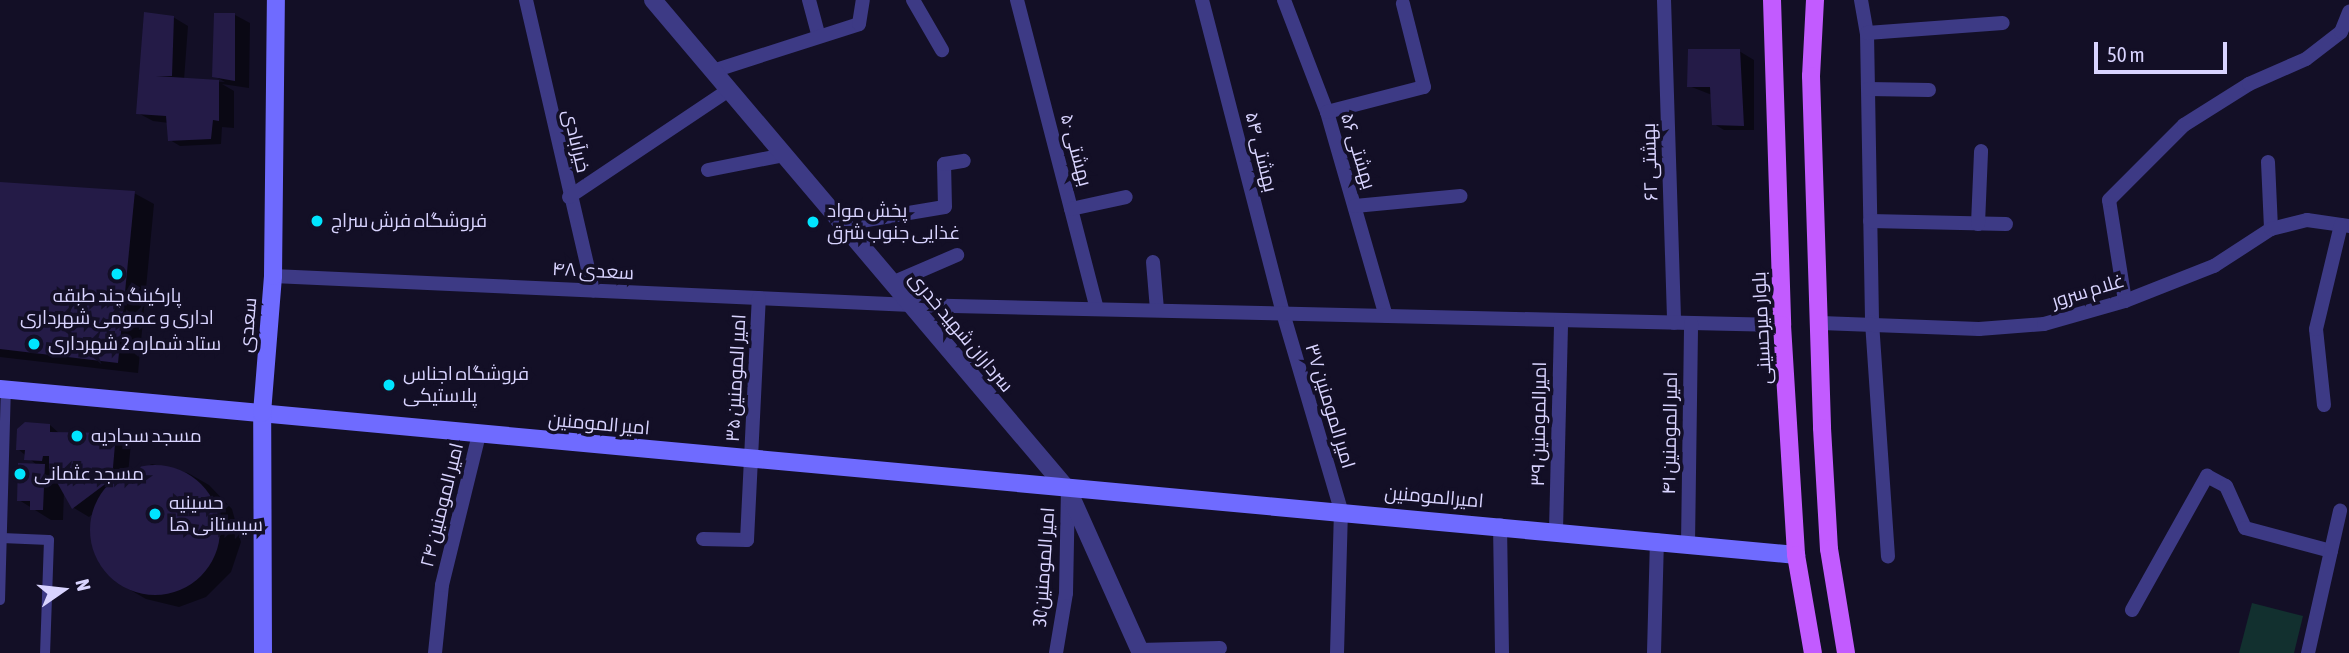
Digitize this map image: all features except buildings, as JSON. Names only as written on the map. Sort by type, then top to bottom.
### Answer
[{"type":"main road","name":"سعدی","points":[[263,653],[262,414],[273,276],[276,0]]},
{"type":"main road","name":"بلوار میرحسینی","points":[[1772,0],[1782,325],[1796,555],[1813,653]]},
{"type":"main road","points":[[1815,0],[1811,76],[1829,549],[1846,653]]},
{"type":"main road","name":"امیر المومنین","points":[[3,389],[1068,490]]},
{"type":"main road","name":"امیرالمومنین","points":[[1068,490],[1341,510],[1796,555]]},
{"type":"street","name":"خیرآبادی","points":[[526,0],[569,197],[593,290]]},
{"type":"street","name":"سرداران شهید خدری","points":[[653,0],[1068,490],[1140,651]]},
{"type":"street","points":[[809,0],[818,34]]},
{"type":"street","points":[[713,71],[818,34],[859,24],[863,0]]},
{"type":"street","points":[[913,0],[942,50]]},
{"type":"street","name":"بهشتی ۵۰","points":[[1017,0],[1097,309]]},
{"type":"street","name":"بهشتی ۵۴","points":[[1202,0],[1283,313]]},
{"type":"street","name":"بهشتی ۵۶","points":[[1284,0],[1327,113],[1386,316]]},
{"type":"street","name":"بهشتی ۶۲","points":[[1664,0],[1674,323]]},
{"type":"street","points":[[1861,0],[1867,33],[1872,322],[1888,556]]},
{"type":"street","points":[[1327,113],[1424,87],[1403,4]]},
{"type":"street","points":[[2125,301],[2109,200],[2184,125],[2249,84],[2306,59],[2341,32],[2349,12]]},
{"type":"street","points":[[1867,33],[2003,23]]},
{"type":"street","points":[[1868,89],[1929,90]]},
{"type":"street","points":[[569,197],[729,90]]},
{"type":"street","points":[[1978,224],[1982,151]]},
{"type":"street","points":[[708,170],[784,155]]},
{"type":"street","points":[[843,224],[946,207],[944,164],[964,161]]},
{"type":"street","points":[[2268,162],[2271,229]]},
{"type":"street","points":[[1355,206],[1461,195]]},
{"type":"street","points":[[1071,209],[1126,197]]},
{"type":"street","name":"غلام سرور","points":[[1821,323],[1872,322],[1979,328],[2044,324],[2125,301],[2214,266],[2271,229],[2307,220],[2345,225]]},
{"type":"street","points":[[1870,222],[2006,224]]},
{"type":"street","points":[[2324,405],[2316,329],[2345,225]]},
{"type":"street","points":[[892,283],[957,255]]},
{"type":"street","points":[[1153,262],[1157,310]]},
{"type":"street","name":"سعدی ۴۸","points":[[273,276],[911,305],[1782,325]]},
{"type":"street","name":"امیر المومنین ۳۵","points":[[703,539],[747,540],[760,298]]},
{"type":"street","name":"امیر المومنین ۳۷","points":[[1283,313],[1341,510],[1337,653]]},
{"type":"street","name":"امیرالمومنین ۳۹","points":[[1556,530],[1561,320]]},
{"type":"street","name":"امیر المومنین ۴۱","points":[[1688,544],[1691,323]]},
{"type":"street","points":[[0,600],[3,389]]},
{"type":"street","name":"امیر المومنین ۲۴","points":[[435,653],[442,585],[479,434]]},
{"type":"street","points":[[2132,610],[2207,476],[2226,486],[2245,528],[2331,551]]},
{"type":"street","name":"امیر المومنین30","points":[[1057,650],[1066,593],[1068,490]]},
{"type":"street","points":[[2308,653],[2340,511]]},
{"type":"street","points":[[1500,525],[1502,653]]},
{"type":"street","points":[[2,538],[49,540],[44,653]]},
{"type":"street","points":[[1654,653],[1657,540]]},
{"type":"street","points":[[1140,651],[1220,648]]},
{"type":"green space","points":[[2252,603],[2303,616],[2294,653],[2239,653]]},
{"type":"place","name":"فروشگاه فرش سراج","points":[[317,221]]},
{"type":"place","name":"پخش مواد غذایی جنوب شرق","points":[[813,222]]},
{"type":"place","name":"پارکینگ چند طبقه اداری و عمومی شهرداری","points":[[117,274]]},
{"type":"place","name":"ستاد شماره 2 شهرداری","points":[[34,344]]},
{"type":"place","name":"فروشگاه اجناس پلاستیکی","points":[[389,385]]},
{"type":"place","name":"مسجد سجادیه","points":[[77,436]]},
{"type":"place","name":"مسجد عثمانی","points":[[20,474]]},
{"type":"place","name":"حسینیه سیستانی ها","points":[[155,514]]}]
